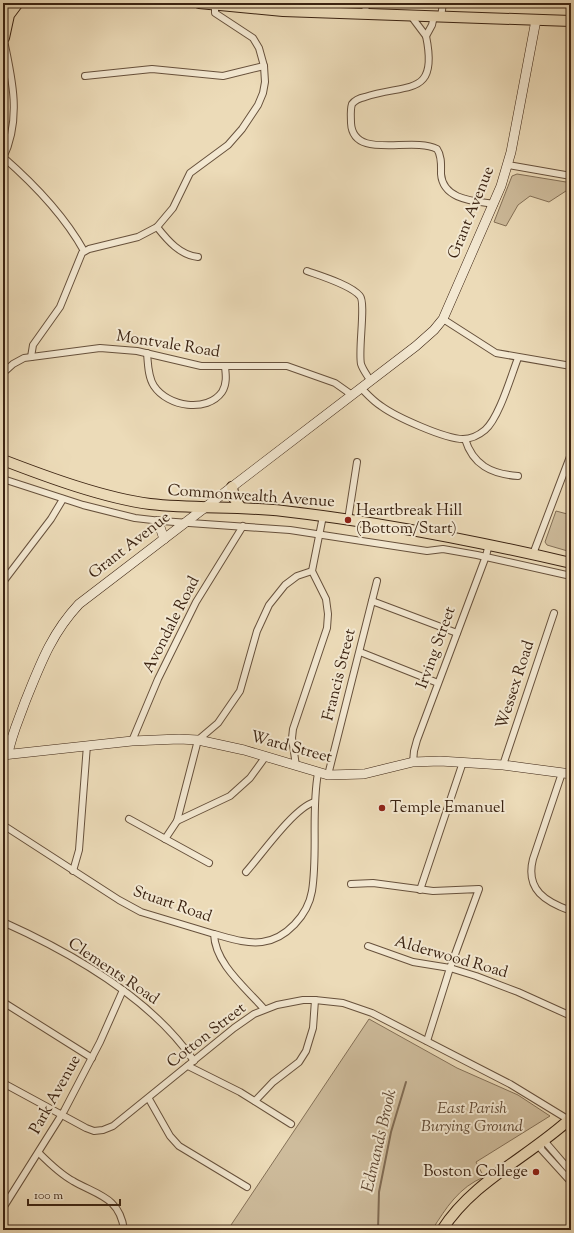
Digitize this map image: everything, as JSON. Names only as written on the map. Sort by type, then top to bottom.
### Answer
[{"type":"main road","points":[[3,36],[10,14],[18,3]]},
{"type":"main road","points":[[199,3],[222,4],[269,10],[571,21]]},
{"type":"main road","name":"Commonwealth Avenue","points":[[3,460],[71,483],[129,500],[171,506],[278,510],[323,516],[489,544],[571,563]]},
{"type":"main road","points":[[232,487],[234,498],[241,508]]},
{"type":"main road","points":[[442,1230],[452,1215],[471,1195],[570,1119]]},
{"type":"street","points":[[365,14],[366,3]]},
{"type":"street","points":[[426,36],[443,3]]},
{"type":"street","points":[[31,357],[32,345],[60,307],[72,283],[80,257],[84,251],[138,237],[158,226],[169,215],[190,173],[228,145],[253,113],[263,93],[264,66],[261,52],[256,40],[215,13],[222,4]]},
{"type":"street","points":[[411,16],[426,36],[429,59],[428,72],[424,79],[410,88],[376,93],[357,100],[351,107],[352,131],[357,140],[371,145],[402,144],[432,147],[437,149],[440,157],[442,181],[447,189],[464,199],[494,204]]},
{"type":"street","name":"Grant Avenue","points":[[5,755],[39,666],[57,630],[79,604],[416,346],[434,330],[443,319],[494,204],[508,165],[536,20]]},
{"type":"street","points":[[3,36],[12,78],[14,101],[11,137],[3,158],[40,193],[84,251]]},
{"type":"street","points":[[85,76],[152,70],[223,76],[264,66]]},
{"type":"street","points":[[508,165],[571,176]]},
{"type":"street","points":[[158,226],[181,252],[188,255],[198,256]]},
{"type":"street","points":[[307,271],[351,289],[361,297],[363,303],[361,324],[361,362],[370,380]]},
{"type":"street","points":[[443,319],[496,353],[571,366]]},
{"type":"street","name":"Montvale Road","points":[[3,373],[16,362],[31,357],[100,348],[147,353],[194,365],[225,367],[287,366],[335,384],[352,395]]},
{"type":"street","points":[[147,353],[149,370],[154,385],[167,398],[184,404],[206,403],[217,397],[221,393],[225,384],[225,367]]},
{"type":"street","points":[[361,388],[377,404],[400,417],[449,436],[464,439],[481,434],[490,426],[518,358]]},
{"type":"street","points":[[464,439],[471,455],[480,464],[500,474],[518,476]]},
{"type":"street","points":[[533,554],[571,454]]},
{"type":"street","points":[[348,520],[358,462]]},
{"type":"street","name":"Commonwealth Avenue","points":[[3,479],[62,499],[114,514],[158,521],[243,526],[320,534],[427,551],[443,549],[486,556],[571,576]]},
{"type":"street","points":[[3,582],[51,519],[62,499]]},
{"type":"street","points":[[296,766],[293,742],[294,729],[300,705],[323,644],[328,621],[326,599],[312,571],[323,516]]},
{"type":"street","points":[[158,521],[164,539]]},
{"type":"street","name":"Avondale Road","points":[[132,741],[158,679],[196,602],[243,526]]},
{"type":"street","points":[[443,549],[445,536]]},
{"type":"street","name":"Irving Street","points":[[413,762],[415,748],[486,556],[489,544]]},
{"type":"street","points":[[165,839],[177,821],[198,740],[218,723],[240,690],[257,631],[269,605],[285,585],[297,576],[312,571]]},
{"type":"street","name":"Francis Street","points":[[328,774],[377,581]]},
{"type":"street","points":[[372,600],[457,633]]},
{"type":"street","name":"Wessex Road","points":[[503,765],[554,612]]},
{"type":"street","points":[[360,652],[438,683]]},
{"type":"street","name":"Ward Street","points":[[5,755],[156,738],[198,740],[266,756],[296,766],[328,774],[364,774],[413,762],[463,762],[503,765],[567,774]]},
{"type":"street","points":[[73,871],[79,850],[87,745]]},
{"type":"street","points":[[177,821],[230,796],[250,778],[266,756]]},
{"type":"street","points":[[420,890],[463,762]]},
{"type":"street","points":[[214,934],[243,941],[262,942],[276,937],[290,929],[301,917],[312,892],[314,802],[318,772]]},
{"type":"street","points":[[567,774],[533,859],[531,872],[535,886],[542,896],[554,904],[571,911]]},
{"type":"street","points":[[246,872],[294,817],[307,805],[314,802]]},
{"type":"street","points":[[129,819],[209,863]]},
{"type":"street","name":"Stuart Road","points":[[3,825],[73,871],[141,912],[214,934],[214,944],[220,956],[264,1009]]},
{"type":"street","points":[[351,884],[373,883],[420,890],[448,891],[479,889],[450,968],[427,1041]]},
{"type":"street","name":"Clements Road","points":[[3,922],[58,949],[123,990],[158,1019],[185,1047],[194,1061]]},
{"type":"street","name":"Alderwood Road","points":[[368,946],[413,962],[450,968],[518,992],[571,1016]]},
{"type":"street","name":"Park Avenue","points":[[3,1208],[62,1115],[92,1058],[123,990]]},
{"type":"street","name":"Cotton Street","points":[[3,1083],[86,1128],[94,1131],[103,1130],[113,1126],[149,1099],[234,1028],[264,1009],[303,1000],[315,1000],[353,1006],[427,1041],[510,1084],[570,1119]]},
{"type":"street","points":[[255,1101],[273,1082],[299,1062],[306,1051],[313,1028],[315,1000]]},
{"type":"street","points":[[3,1002],[92,1058]]},
{"type":"street","points":[[188,1066],[255,1101],[291,1124]]},
{"type":"street","points":[[149,1099],[170,1136],[179,1146],[247,1187]]},
{"type":"street","points":[[571,1172],[547,1144],[542,1141],[541,1149],[565,1177],[571,1179]]},
{"type":"street","points":[[39,1153],[72,1180],[110,1200],[119,1212],[124,1230]]},
{"type":"green space","points":[[517,174],[566,182],[569,185],[569,189],[549,202],[530,196],[518,205],[506,226],[494,222],[512,176]]},
{"type":"green space","points":[[556,511],[571,515],[571,552],[547,545],[545,542]]},
{"type":"green space","name":"East Parish Burying Ground","points":[[369,1019],[457,1068],[518,1095],[550,1116],[476,1162],[484,1177],[467,1186],[460,1192],[448,1206],[432,1230],[230,1230],[229,1228]]},
{"type":"waterway","name":"Edmands Brook","points":[[378,1230],[379,1192],[391,1132],[406,1082]]},
{"type":"place","name":"Heartbreak Hill (Bottom/Start)","points":[[348,520]]},
{"type":"place","name":"Temple Emanuel","points":[[382,808]]},
{"type":"place","name":"Boston College","points":[[536,1172]]}]
